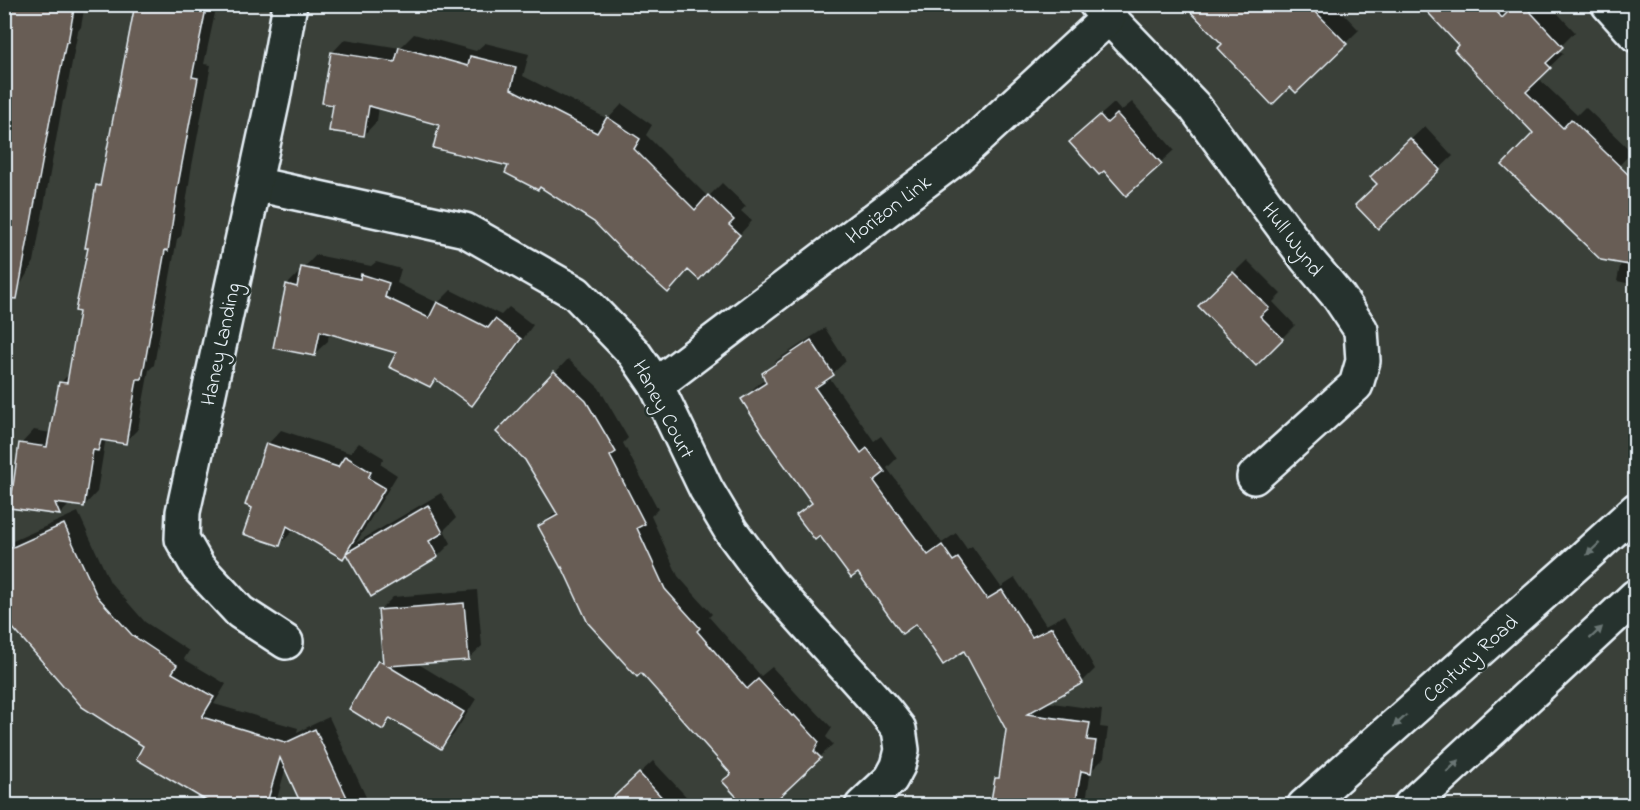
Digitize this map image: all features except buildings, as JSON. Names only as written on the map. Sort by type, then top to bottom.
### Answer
[{"type":"street","name":"Haney Landing","points":[[286,642],[240,612],[198,567],[182,539],[183,512],[273,99],[290,4]]},
{"type":"street","points":[[1608,4],[1635,35]]},
{"type":"street","name":"Horizon Link","points":[[656,385],[957,157],[1102,11]]},
{"type":"street","name":"Hull Wynd","points":[[1102,11],[1194,106],[1306,258],[1339,297],[1361,330],[1363,361],[1356,385],[1254,477]]},
{"type":"street","name":"Haney Court","points":[[255,184],[465,230],[576,293],[634,353],[656,385],[706,489],[731,531],[768,581],[899,729],[902,750],[898,766],[891,779],[862,806]]},
{"type":"street","name":"Century Road","points":[[1304,806],[1635,510]]},
{"type":"street","points":[[1410,806],[1635,596]]}]
